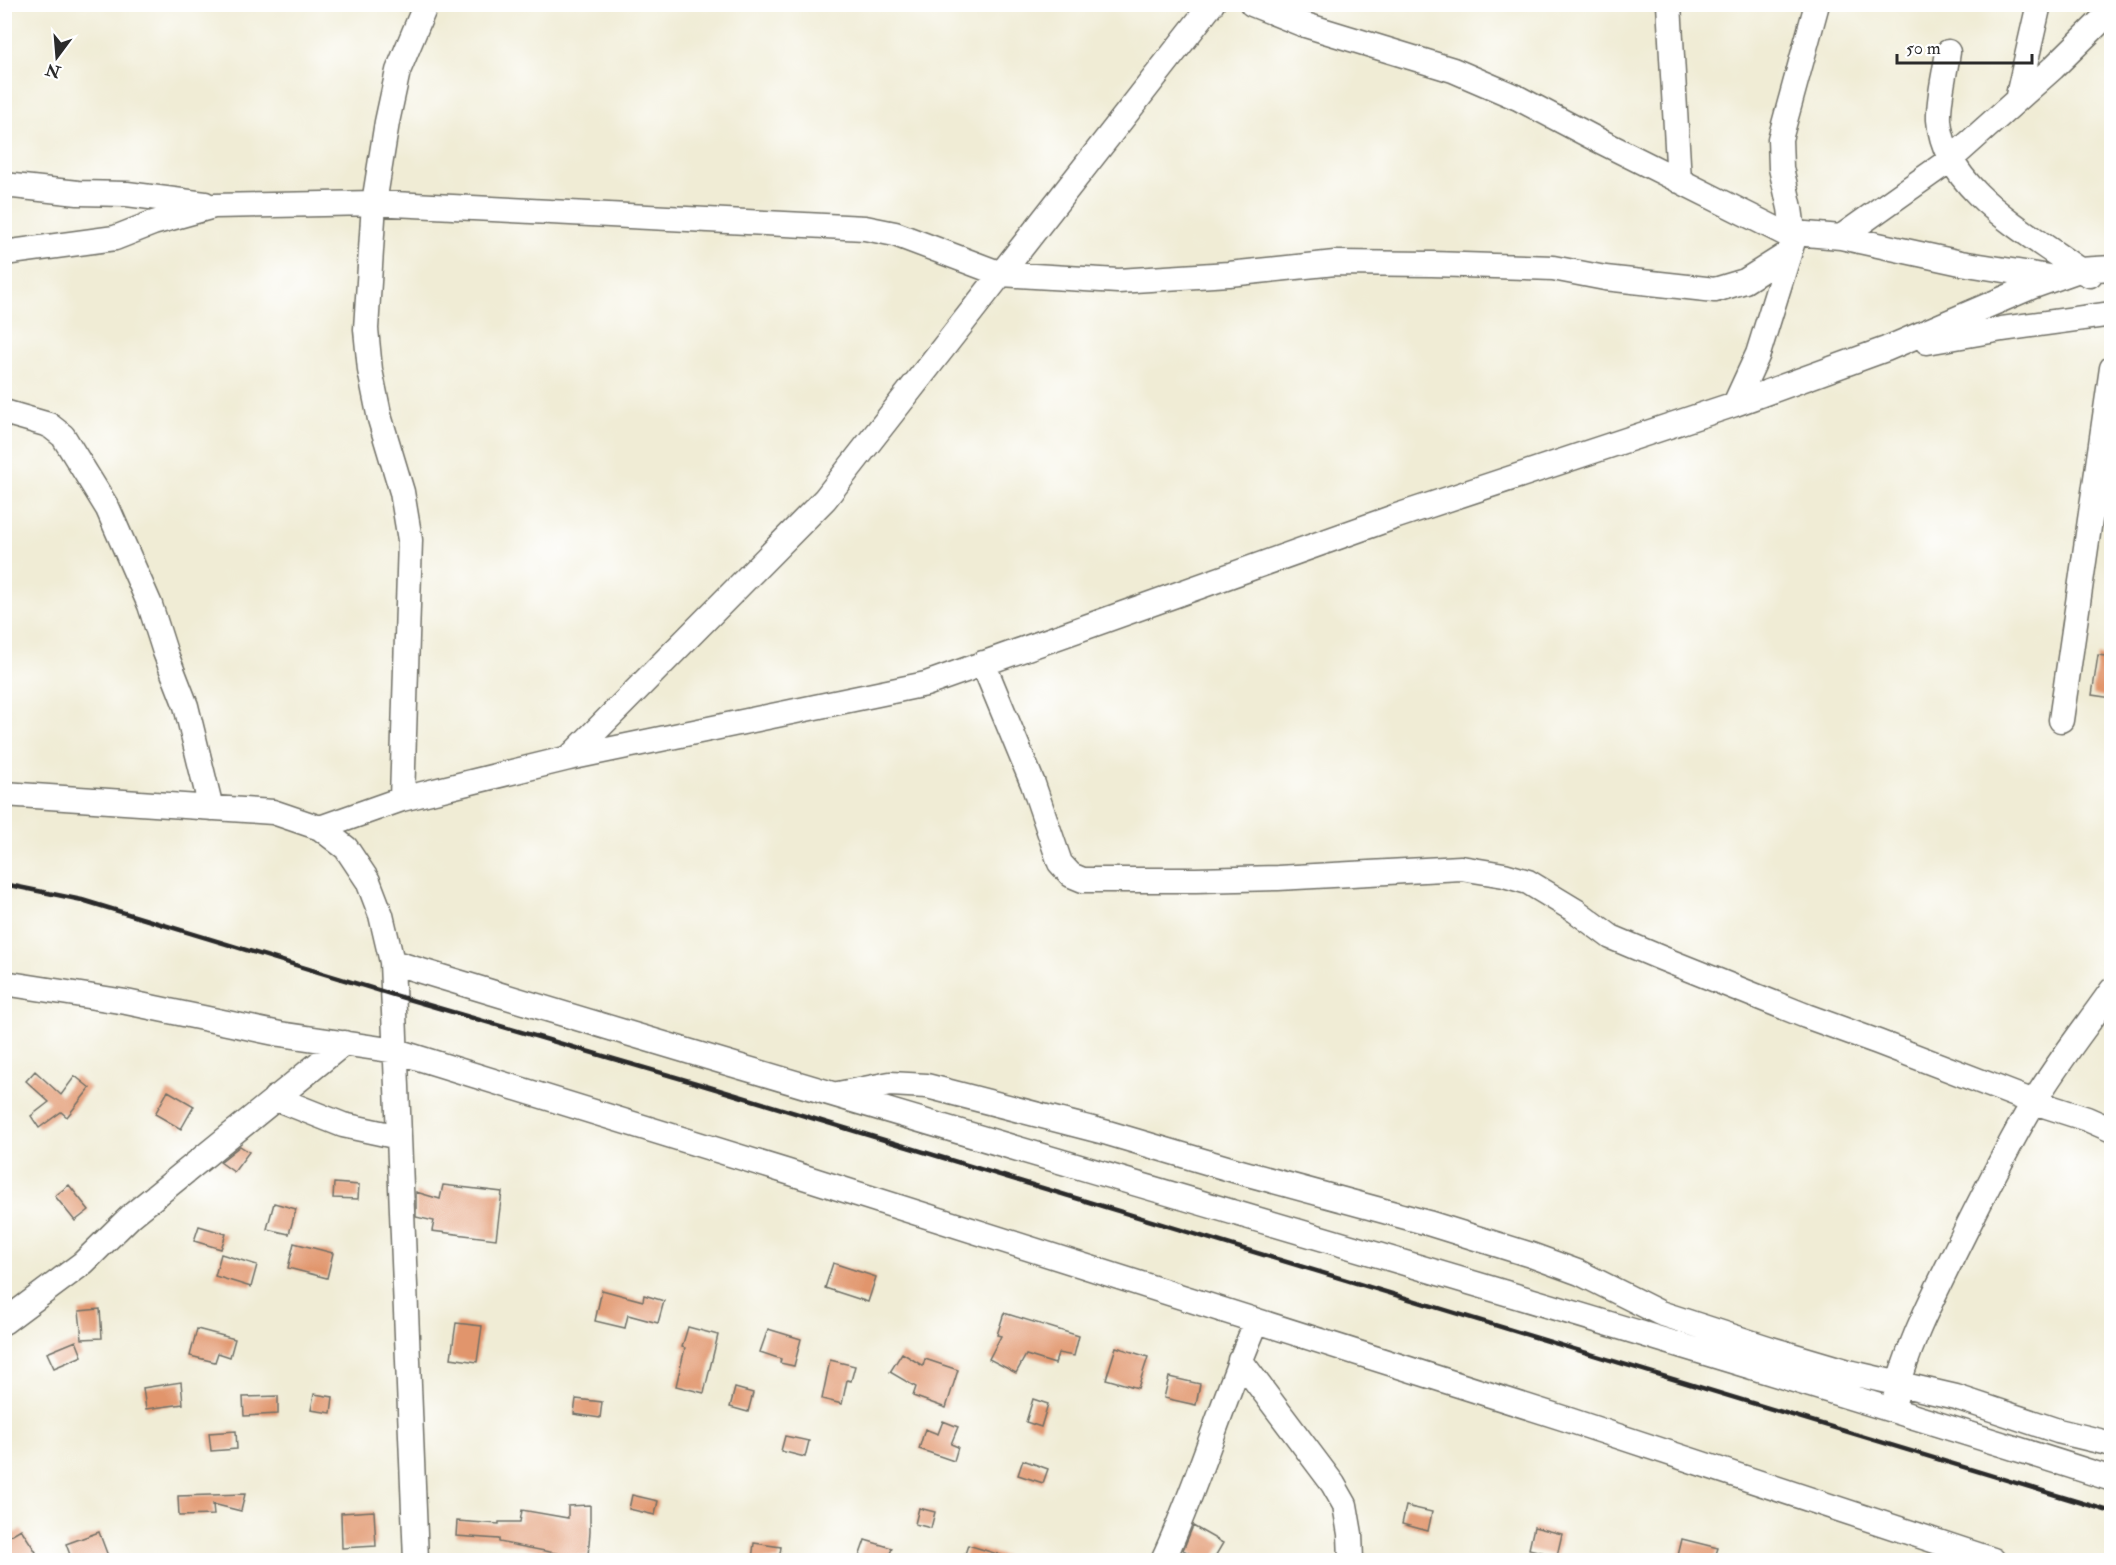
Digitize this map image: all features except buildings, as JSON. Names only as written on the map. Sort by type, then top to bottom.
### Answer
[{"type":"street","points":[[402,799],[410,540],[402,492],[380,419],[370,370],[366,329],[374,202],[387,122],[398,70],[426,4]]},
{"type":"street","points":[[569,758],[825,499],[1212,4]]},
{"type":"street","points":[[1252,4],[1302,24],[1453,70],[1518,98],[1792,242]]},
{"type":"street","points":[[1669,4],[1679,181]]},
{"type":"street","points":[[1735,404],[1758,354],[1792,242],[1781,168],[1780,139],[1817,4]]},
{"type":"street","points":[[2017,100],[2039,4]]},
{"type":"street","points":[[1841,237],[1951,159],[2053,68],[2112,10]]},
{"type":"street","points":[[1948,52],[1939,118],[1942,139],[1951,159],[1973,189],[1992,208],[2068,274]]},
{"type":"street","points":[[4,185],[78,193],[127,194],[214,206],[374,202],[865,228],[895,234],[1001,274],[1118,281],[1229,274],[1335,263],[1553,268],[1605,278],[1714,290],[1745,281],[1792,242],[1841,237],[1960,263],[2068,274],[2112,285]]},
{"type":"street","points":[[4,253],[115,238],[153,223],[214,206]]},
{"type":"street","points":[[320,828],[402,799],[569,758],[926,684],[1397,516],[1735,404],[1886,349],[2031,287],[2068,274],[2112,268]]},
{"type":"street","points":[[1886,349],[2002,329],[2112,314]]},
{"type":"street","points":[[2061,720],[2112,368]]},
{"type":"street","points":[[4,412],[49,425],[63,436],[108,509],[150,605],[186,706],[211,808]]},
{"type":"street","points":[[983,663],[1033,784],[1060,863],[1071,875],[1083,880],[1196,880],[1357,875],[1461,868],[1504,875],[1528,882],[1576,911],[1611,937],[1661,958],[2112,1130]]},
{"type":"street","points":[[4,794],[273,812],[320,828],[346,848],[368,881],[381,915],[392,962],[416,1560]]},
{"type":"street","points":[[392,962],[684,1052],[1641,1333],[2112,1479]]},
{"type":"street","points":[[4,983],[126,1002],[280,1034],[396,1052],[785,1171],[1577,1422],[1993,1560]]},
{"type":"street","points":[[1892,1410],[1898,1384],[1929,1304],[1986,1189],[2034,1102],[2112,990]]},
{"type":"street","points":[[4,1322],[83,1263],[131,1216],[344,1043]]},
{"type":"street","points":[[834,1095],[890,1084],[927,1086],[1108,1133],[1428,1223],[1531,1255],[1580,1273],[1660,1313],[1852,1373],[1956,1397],[2058,1431],[2112,1444]]},
{"type":"street","points":[[275,1098],[343,1125],[399,1137]]},
{"type":"street","points":[[1163,1560],[1176,1532],[1240,1360],[1257,1321]]},
{"type":"street","points":[[1240,1360],[1333,1484],[1345,1505],[1350,1534],[1350,1560]]},
{"type":"railway","points":[[4,884],[82,900],[394,995],[696,1083],[2112,1512]]}]
